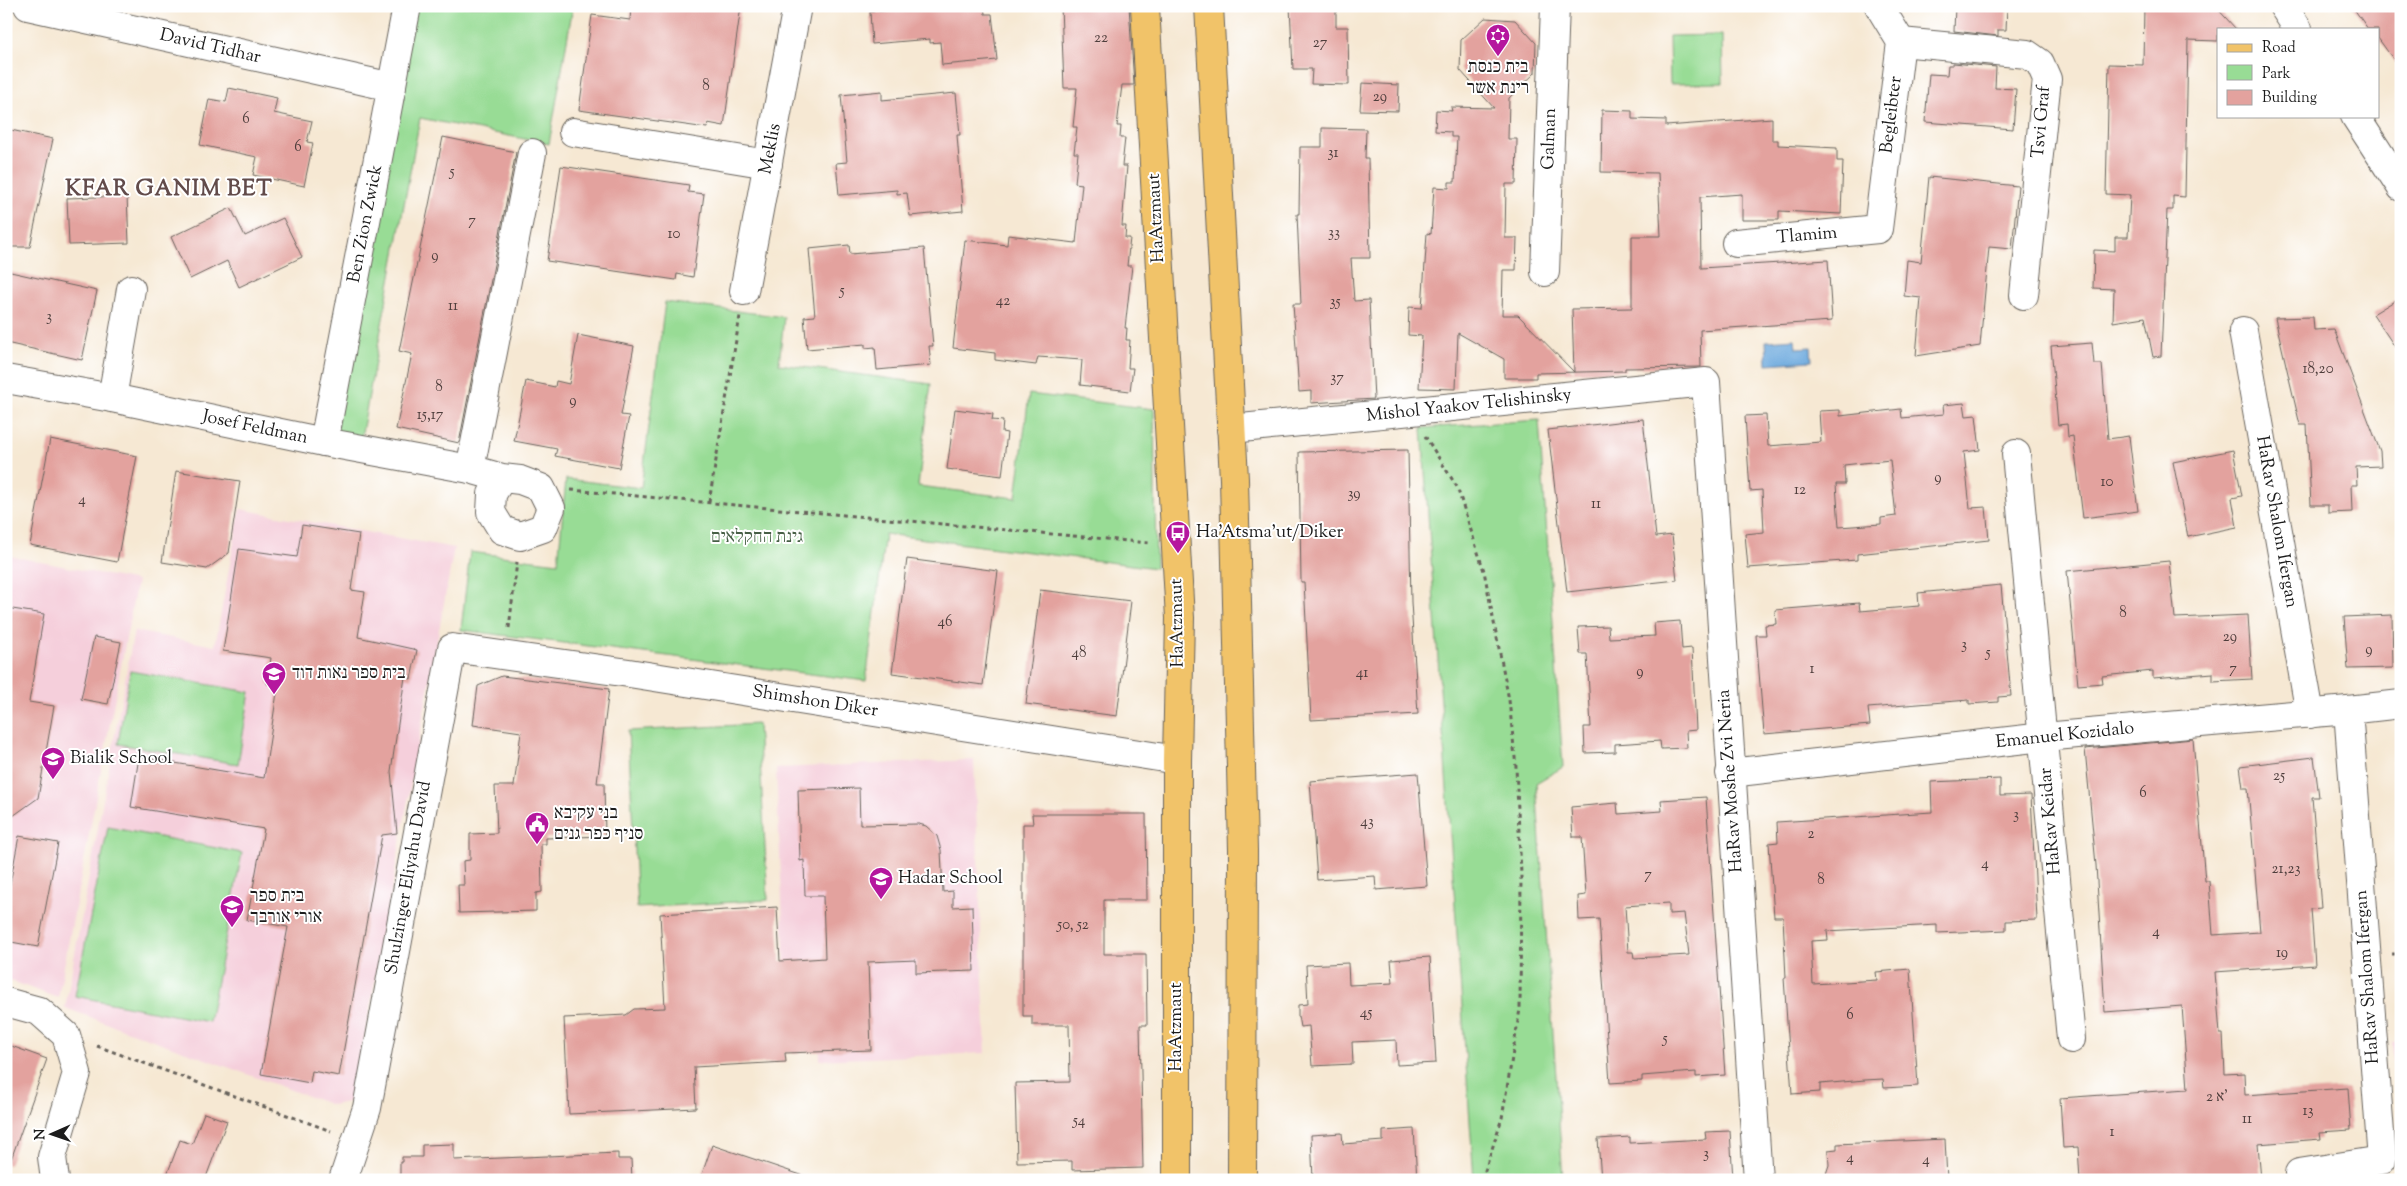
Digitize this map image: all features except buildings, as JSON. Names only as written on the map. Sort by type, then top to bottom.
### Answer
[{"type":"main road","name":"HaAtzmaut","points":[[1145,6],[1180,618],[1177,760],[1177,1180]]},
{"type":"main road","points":[[1209,6],[1231,429],[1243,850],[1242,1180]]},
{"type":"street","name":"David Tidhar","points":[[28,6],[392,87]]},
{"type":"street","name":"Ben Zion Zwick","points":[[324,442],[407,6]]},
{"type":"street","name":"Meklis","points":[[744,291],[797,6]]},
{"type":"street","name":"Galman","points":[[1545,272],[1555,6]]},
{"type":"street","points":[[1879,6],[1901,42]]},
{"type":"street","points":[[2283,6],[2297,28]]},
{"type":"street","name":"Begleibter","points":[[1878,229],[1901,42]]},
{"type":"street","name":"Tsvi Graf","points":[[1901,42],[2027,54],[2040,63],[2047,79],[2024,295]]},
{"type":"street","points":[[2356,118],[2401,187]]},
{"type":"street","points":[[573,132],[768,164]]},
{"type":"street","points":[[470,469],[532,153]]},
{"type":"street","name":"Tlamim","points":[[1736,243],[1878,229]]},
{"type":"street","points":[[112,398],[130,289]]},
{"type":"street","name":"HaRav Shalom Ifergan","points":[[2243,331],[2310,714]]},
{"type":"street","name":"Josef Feldman","points":[[6,379],[112,398],[324,442],[470,469],[502,478],[520,480],[541,488]]},
{"type":"street","name":"Mishol Yaakov Telishinsky","points":[[1231,429],[1706,382]]},
{"type":"street","name":"HaRav Moshe Zvi Neria","points":[[1706,382],[1758,1180]]},
{"type":"street","name":"HaRav Keidar","points":[[2016,454],[2071,1039]]},
{"type":"street","points":[[502,478],[492,494],[491,512],[502,530],[520,536],[543,528],[550,508],[541,488]]},
{"type":"street","name":"Shimshon Diker","points":[[452,648],[629,672],[1177,760]]},
{"type":"street","name":"Shulzinger Eliyahu David","points":[[343,1180],[367,1108],[452,648]]},
{"type":"street","name":"Emanuel Kozidalo","points":[[1730,773],[2044,737],[2310,714],[2401,704]]},
{"type":"street","name":"HaRav Shalom Ifergan","points":[[2300,1173],[2382,1160],[2348,710]]},
{"type":"street","points":[[6,1002],[39,1011],[66,1035],[78,1073],[52,1157],[56,1180]]},
{"type":"path","points":[[708,502],[744,291]]},
{"type":"path","points":[[1409,412],[1457,487],[1484,571],[1508,700],[1516,767],[1521,874],[1520,1010],[1502,1118],[1482,1180]]},
{"type":"path","points":[[541,488],[1176,545]]},
{"type":"path","points":[[506,656],[520,536]]},
{"type":"path","points":[[66,1035],[356,1140]]},
{"type":"shaded area","points":[[240,509],[454,548],[353,1101],[332,1105],[65,1008],[134,631],[215,646]]},
{"type":"shaded area","name":"Bialik School","points":[[6,555],[137,581],[58,998],[6,979]]},
{"type":"shaded area","name":"Hadar School","points":[[974,760],[986,1053],[820,1060],[819,1033],[788,1034],[776,768]]},
{"type":"shaded area","points":[[2401,1041],[2401,1151],[2392,1042]]},
{"type":"green space","points":[[407,6],[573,6],[549,144],[420,118],[359,449],[324,442]]},
{"type":"green space","points":[[1722,35],[1723,83],[1670,84],[1669,36]]},
{"type":"green space","name":"גינת החקלאים","points":[[665,302],[784,317],[779,364],[931,384],[918,486],[1016,498],[1029,394],[1154,409],[1156,568],[885,534],[866,681],[461,630],[470,552],[558,563],[566,479],[641,488]]},
{"type":"green space","points":[[1539,420],[1563,767],[1536,783],[1563,1180],[1474,1180],[1422,428]]},
{"type":"green space","points":[[130,671],[250,692],[238,764],[118,744]]},
{"type":"green space","points":[[758,724],[768,900],[637,908],[628,731]]},
{"type":"green space","points":[[108,827],[242,853],[209,1022],[75,996]]},
{"type":"water","points":[[1795,339],[1796,348],[1811,347],[1812,361],[1767,364],[1766,341]]},
{"type":"place","name":"בית כנסת רינת אשר","points":[[1498,57]]},
{"type":"place","name":"Ha'Atsma'ut/Diker","points":[[1178,554]]},
{"type":"place","name":"בית ספר נאות דוד","points":[[274,695]]},
{"type":"place","name":"Bialik School","points":[[53,780]]},
{"type":"place","name":"בני עקיבא סניף כפר גנים","points":[[537,845]]},
{"type":"place","name":"Hadar School","points":[[881,900]]},
{"type":"place","name":"בית ספר אורי אורבך","points":[[232,928]]},
{"type":"district","name":"KFAR GANIM BET","points":[[169,190]]}]
